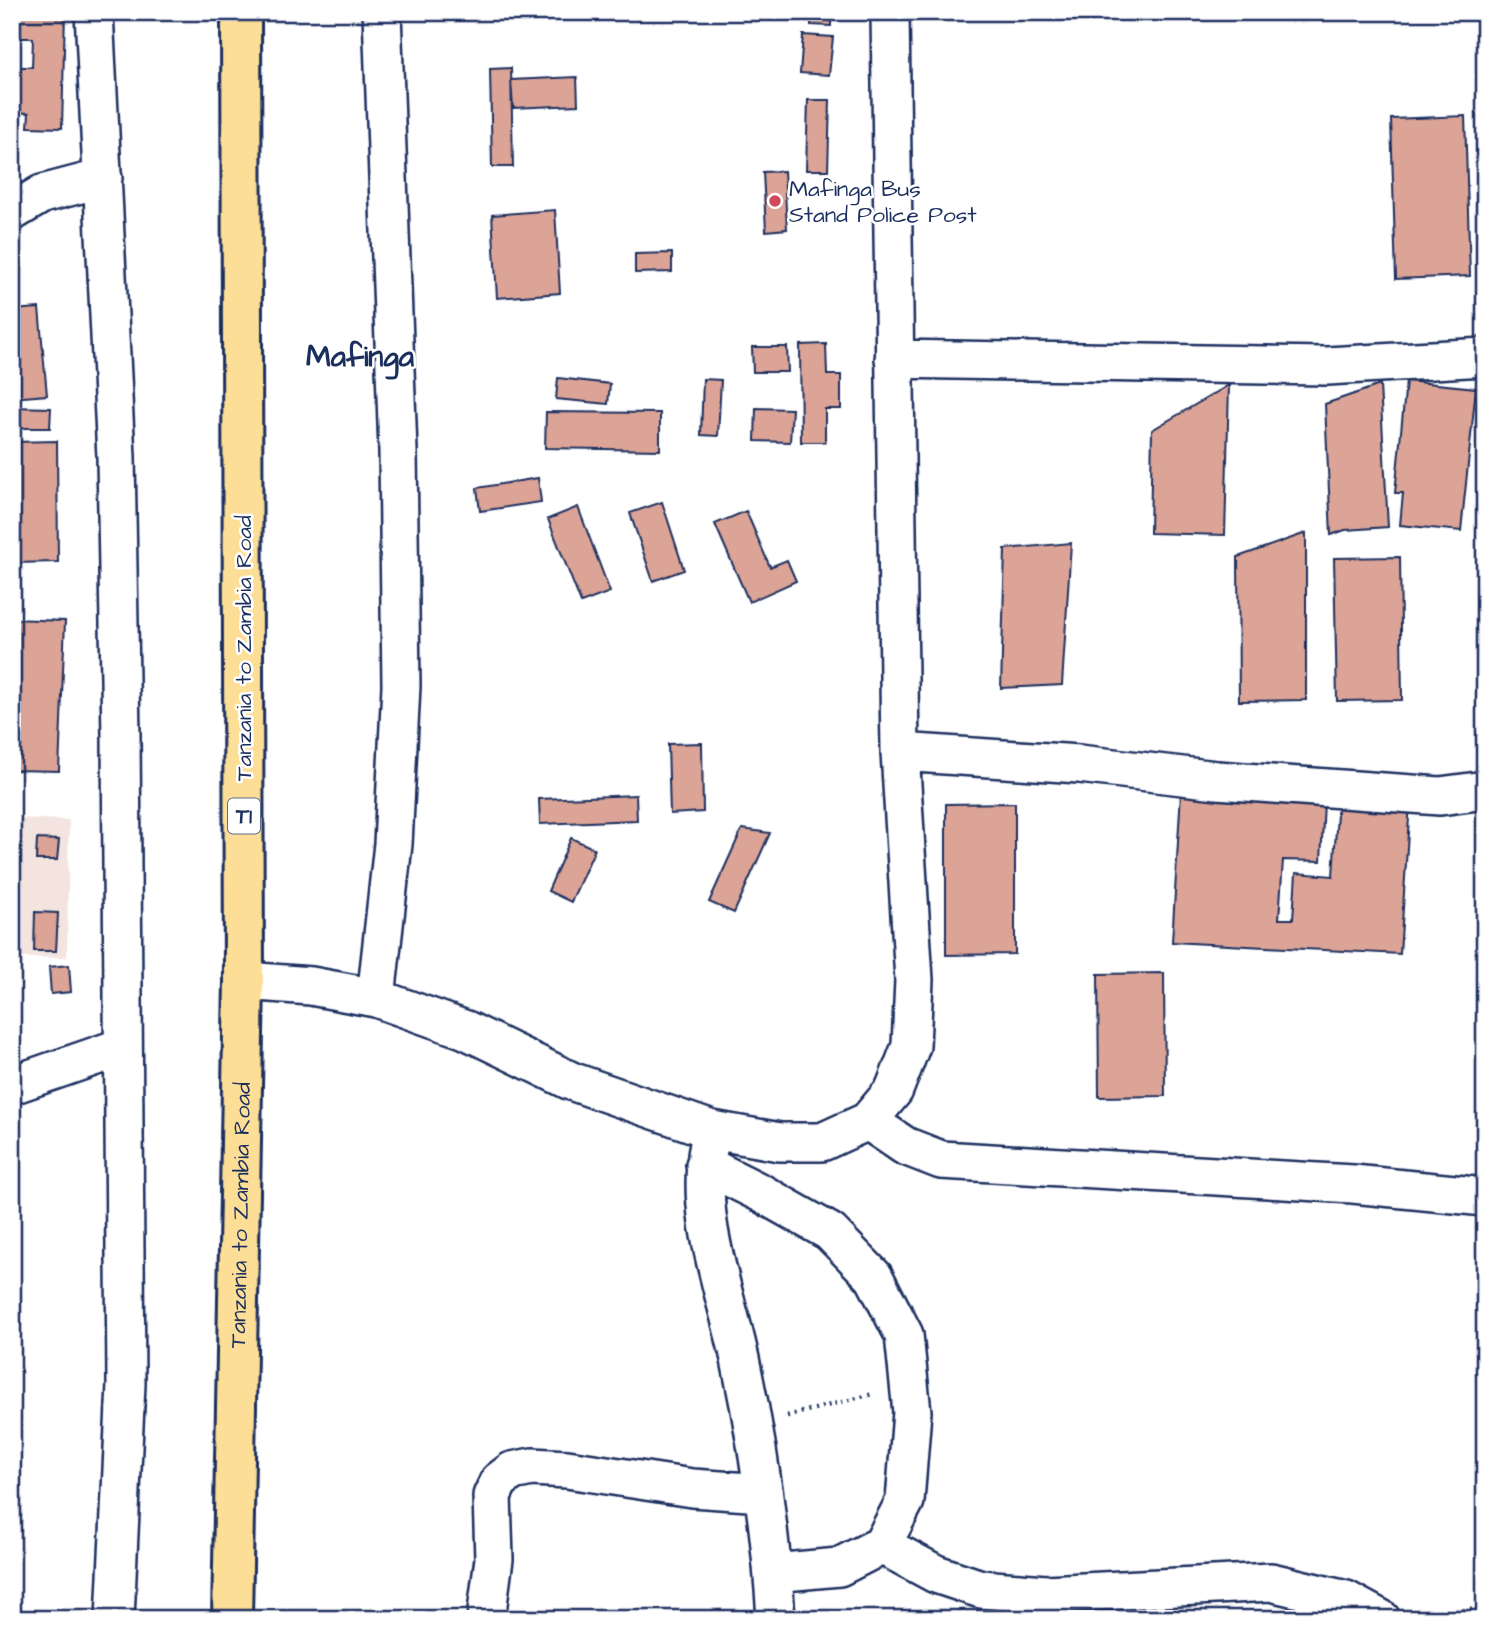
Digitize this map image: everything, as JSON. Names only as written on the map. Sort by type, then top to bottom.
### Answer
[{"type":"highway","name":"Tanzania to Zambia Road","points":[[232,1619],[244,981],[241,12]]},
{"type":"street","points":[[94,12],[117,471],[121,736],[125,1384],[115,1619]]},
{"type":"street","points":[[376,998],[394,844],[401,686],[398,438],[382,12]]},
{"type":"street","points":[[244,981],[311,986],[376,998],[466,1030],[571,1081],[712,1130],[780,1142],[822,1142],[868,1121],[894,1090],[911,1045],[914,981],[900,752],[890,12]]},
{"type":"street","points":[[12,212],[42,194],[103,178]]},
{"type":"street","points":[[894,359],[1327,366],[1484,358]]},
{"type":"street","points":[[900,752],[1079,764],[1217,780],[1440,796],[1485,790]]},
{"type":"street","points":[[12,1084],[122,1047]]},
{"type":"street","points":[[868,1121],[905,1146],[941,1160],[1353,1184],[1485,1197]]},
{"type":"street","points":[[712,1130],[705,1165],[704,1197],[752,1424],[773,1573],[776,1619]]},
{"type":"street","points":[[705,1165],[761,1193],[830,1233],[874,1277],[904,1335],[912,1412],[905,1501],[882,1545],[839,1567],[773,1573]]},
{"type":"street","points":[[486,1619],[494,1559],[492,1496],[499,1481],[512,1471],[532,1467],[566,1469],[692,1488],[763,1493]]},
{"type":"street","points":[[882,1545],[936,1574],[981,1589],[1046,1594],[1271,1582],[1346,1600],[1395,1617]]},
{"type":"path","points":[[752,1424],[909,1384]]},
{"type":"path","points":[[1395,1617],[1485,1609]]},
{"type":"shaded area","points":[[12,818],[69,820],[67,957],[12,958]]},
{"type":"building","points":[[12,12],[65,12],[62,128],[28,127],[29,113],[12,112],[12,67],[32,67],[33,38],[12,38]]},
{"type":"building","points":[[811,12],[831,12],[831,26],[811,25]]},
{"type":"building","points":[[803,35],[833,37],[829,75],[800,73]]},
{"type":"building","points":[[511,68],[513,167],[492,167],[490,69]]},
{"type":"building","points":[[577,77],[578,105],[513,108],[511,80]]},
{"type":"building","points":[[808,100],[830,100],[828,170],[806,170]]},
{"type":"building","points":[[1465,116],[1470,276],[1396,279],[1391,119]]},
{"type":"building","name":"Mafinga Bus Stand Police Post","points":[[784,171],[787,229],[766,231],[763,172]]},
{"type":"building","points":[[555,210],[560,293],[497,298],[492,215]]},
{"type":"building","points":[[672,253],[672,272],[635,273],[635,254]]},
{"type":"building","points":[[39,308],[47,395],[12,398],[12,310]]},
{"type":"building","points":[[826,344],[827,375],[841,375],[841,409],[825,409],[825,442],[801,442],[800,345]]},
{"type":"building","points":[[752,347],[787,347],[788,372],[753,372]]},
{"type":"building","points":[[558,378],[610,384],[608,404],[556,399]]},
{"type":"building","points":[[703,379],[721,380],[718,436],[701,435]]},
{"type":"building","points":[[1406,381],[1476,388],[1461,531],[1400,525],[1403,493],[1395,493]]},
{"type":"building","points":[[1229,385],[1225,535],[1150,533],[1152,430]]},
{"type":"building","points":[[1380,385],[1388,527],[1345,530],[1331,535],[1325,404]]},
{"type":"building","points":[[12,407],[51,408],[50,428],[12,428]]},
{"type":"building","points":[[756,408],[792,409],[790,442],[755,441]]},
{"type":"building","points":[[546,412],[660,413],[660,450],[545,448]]},
{"type":"building","points":[[57,441],[58,562],[12,563],[12,442]]},
{"type":"building","points":[[538,478],[541,502],[480,511],[477,488]]},
{"type":"building","points":[[662,502],[684,570],[653,581],[630,513]]},
{"type":"building","points":[[578,507],[610,592],[581,603],[548,519]]},
{"type":"building","points":[[746,511],[770,567],[787,560],[796,581],[749,602],[715,524]]},
{"type":"building","points":[[1306,533],[1306,700],[1239,701],[1238,557]]},
{"type":"building","points":[[1071,543],[1062,685],[1001,688],[1005,549]]},
{"type":"building","points":[[1400,557],[1402,700],[1337,701],[1334,558]]},
{"type":"building","points":[[12,619],[65,621],[59,771],[12,770]]},
{"type":"building","points":[[702,743],[703,812],[670,814],[668,744]]},
{"type":"building","points":[[1181,792],[1324,802],[1321,861],[1283,860],[1279,919],[1293,919],[1296,873],[1333,876],[1338,798],[1410,802],[1400,954],[1172,942]]},
{"type":"building","points":[[636,795],[637,820],[540,824],[539,799]]},
{"type":"building","points":[[1015,803],[1015,954],[946,955],[946,804]]},
{"type":"building","points":[[742,829],[770,833],[734,913],[709,902]]},
{"type":"building","points":[[571,838],[595,849],[571,902],[548,891]]},
{"type":"building","points":[[37,839],[59,840],[57,860],[36,860]]},
{"type":"building","points":[[35,912],[58,913],[56,951],[34,951]]},
{"type":"building","points":[[69,965],[71,992],[51,994],[49,967]]},
{"type":"building","points":[[1164,973],[1165,1096],[1099,1097],[1098,974]]},
{"type":"place","name":"Mafinga Bus Stand Police Post","points":[[775,201]]},
{"type":"district","name":"Mafinga","points":[[360,356]]}]
